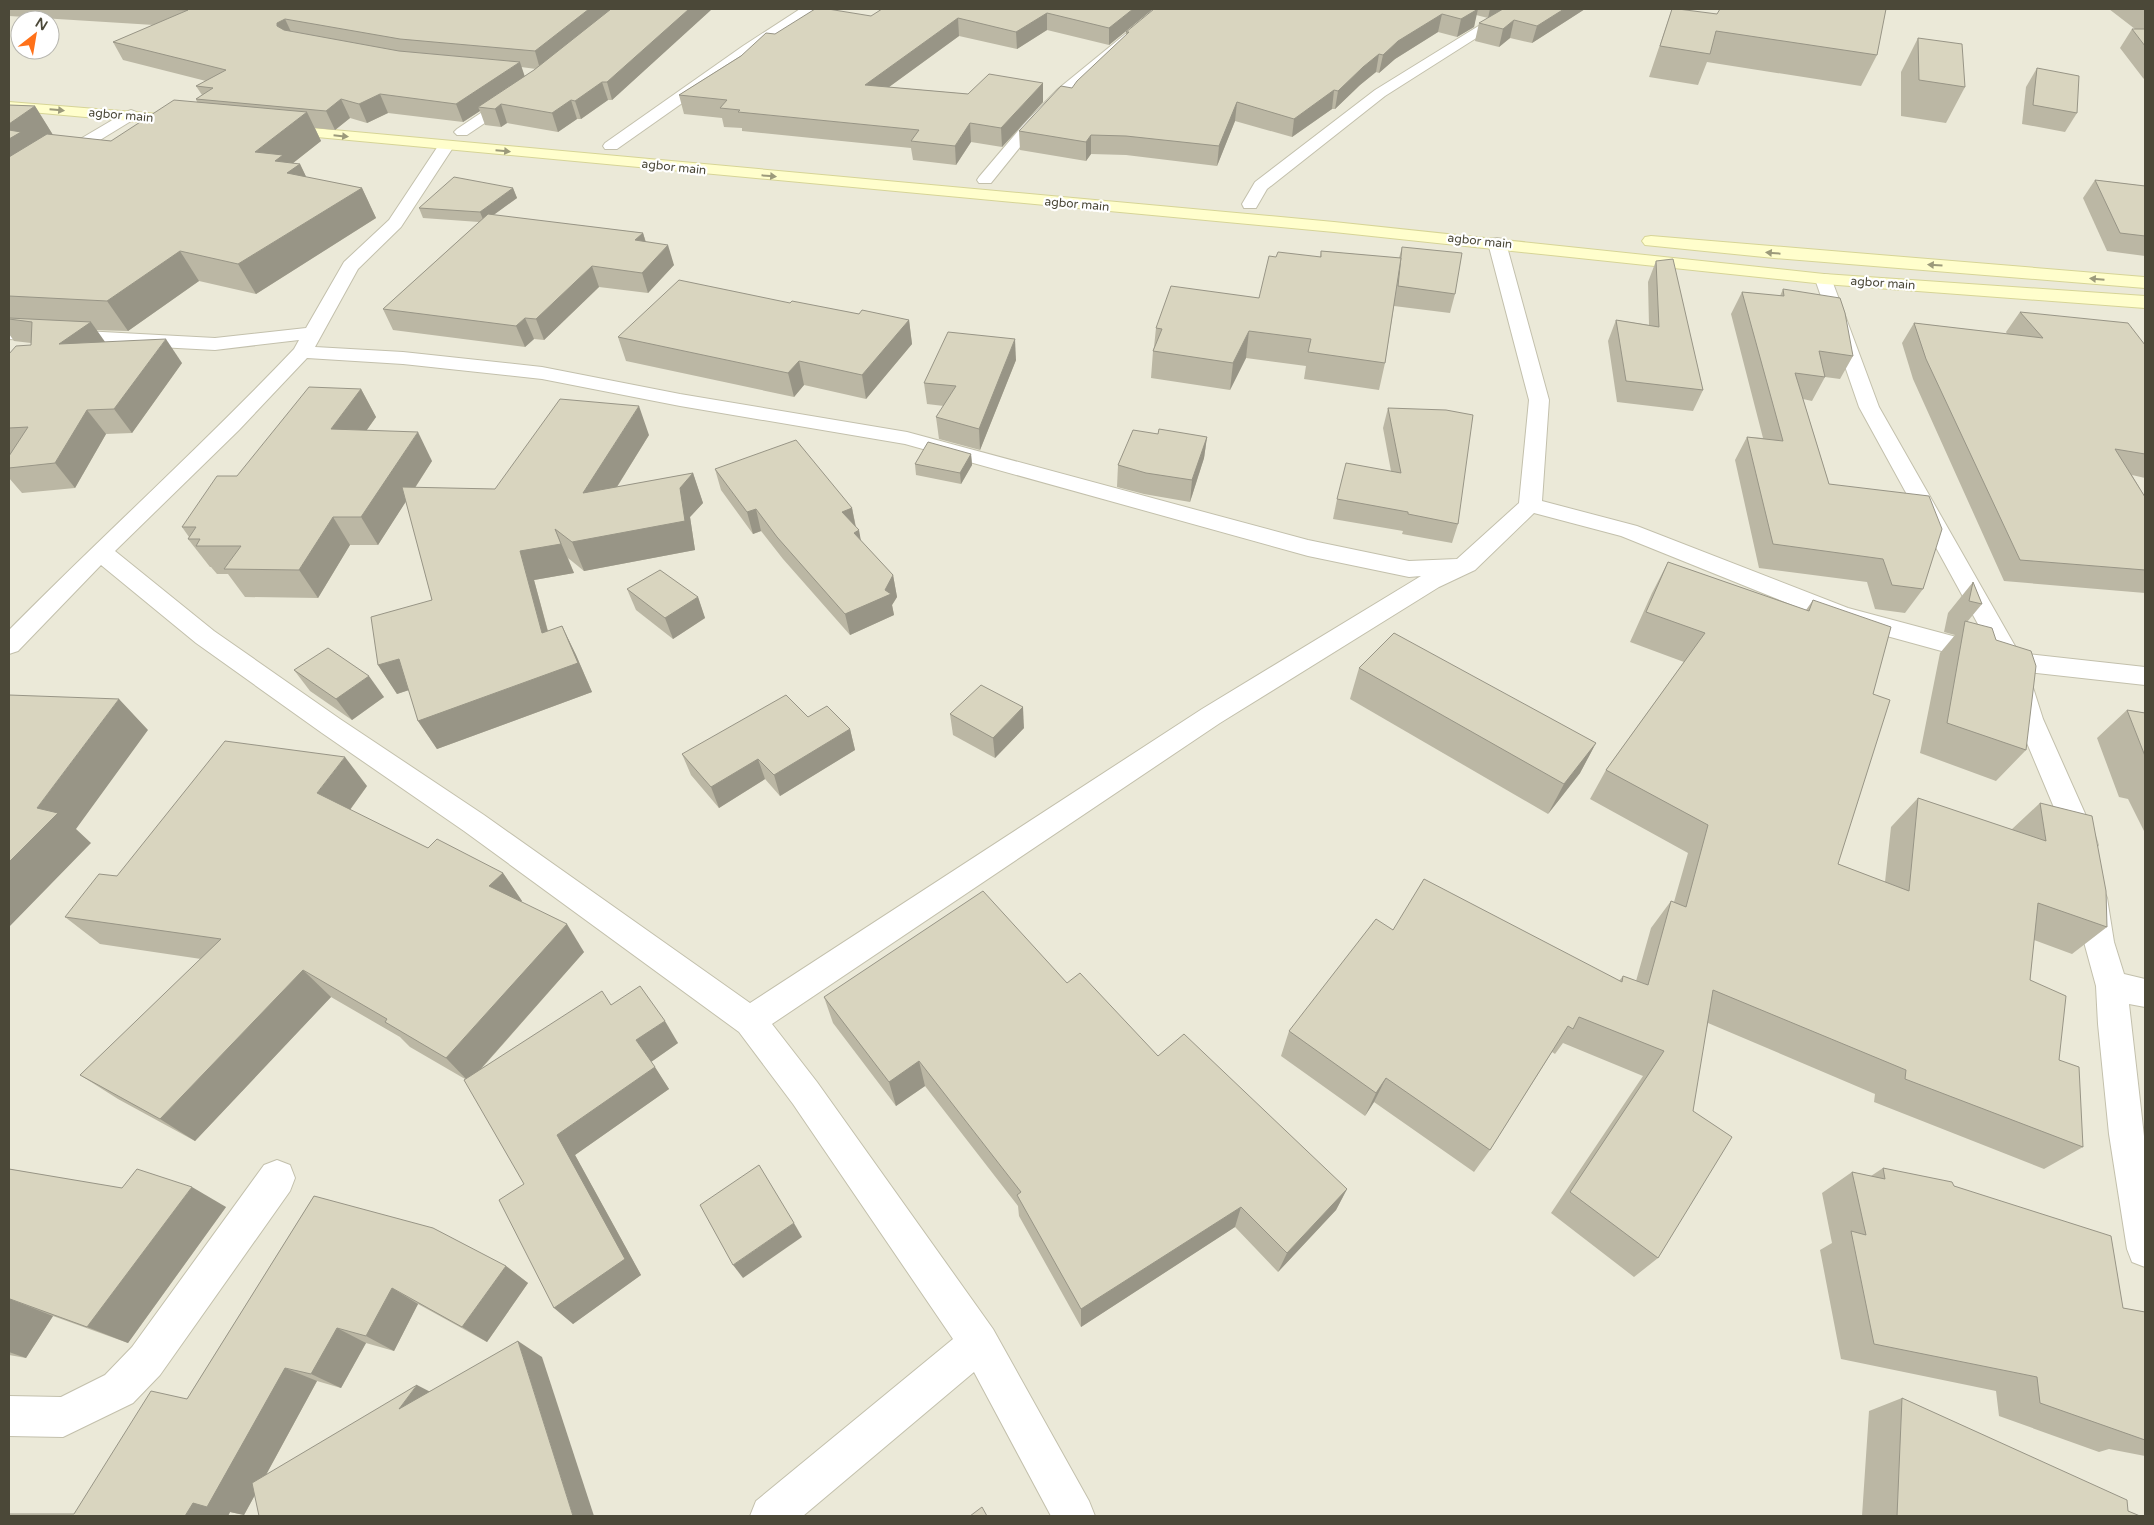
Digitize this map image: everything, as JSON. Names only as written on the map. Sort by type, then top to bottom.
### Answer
[{"type":"main road","name":"agbor main","points":[[9,91],[88,97]]},
{"type":"main road","name":"agbor main","points":[[9,106],[131,105],[200,122]]},
{"type":"main road","name":"agbor main","points":[[274,114],[454,139],[730,173],[1497,243],[1824,279],[2145,302]]},
{"type":"main road","name":"agbor main","points":[[258,128],[611,146],[1300,208]]},
{"type":"main road","points":[[730,173],[734,165],[744,158]]},
{"type":"main road","name":"agbor main","points":[[1635,240],[1801,256],[2145,283]]},
{"type":"street","points":[[611,146],[809,9]]},
{"type":"street","points":[[986,180],[1028,128],[1062,92],[1164,9]]},
{"type":"street","points":[[1250,204],[1261,186],[1380,93],[1515,9]]},
{"type":"street","points":[[1472,19],[1489,24]]},
{"type":"street","points":[[9,645],[100,552],[232,426],[302,352],[350,266],[395,223],[454,139],[526,89]]},
{"type":"street","points":[[9,188],[131,105]]},
{"type":"street","points":[[750,1021],[1211,716],[1431,581],[1467,564],[1530,505],[1539,400],[1497,243]]},
{"type":"street","points":[[1824,279],[1869,407],[2011,661],[2030,719],[2081,836],[2100,942],[2112,986],[2114,1024],[2126,1134],[2145,1249]]},
{"type":"street","points":[[9,333],[215,344],[313,333]]},
{"type":"street","points":[[302,352],[403,358],[542,373],[680,400],[908,438],[1308,548],[1408,569],[1467,564]]},
{"type":"street","points":[[1530,505],[1629,531],[1841,614],[2011,661],[2145,676]]},
{"type":"street","points":[[100,552],[205,637],[331,726],[474,823],[750,1021],[804,1093],[979,1343],[1074,1516]]},
{"type":"street","points":[[2112,986],[2145,993]]},
{"type":"street","points":[[9,1416],[63,1417],[119,1390],[146,1361],[277,1178]]},
{"type":"street","points":[[771,1516],[979,1343]]},
{"type":"shaded area","points":[[9,9],[2145,9],[2145,1516],[9,1516]]},
{"type":"building","points":[[164,9],[589,9],[535,51],[400,39],[285,19],[277,23],[277,26],[284,30],[399,51],[520,62],[456,104],[380,94],[359,104],[341,99],[326,111],[196,99],[213,88],[196,86],[226,70],[113,42],[188,10]]},
{"type":"building","points":[[611,9],[689,9],[607,82],[602,82],[575,101],[571,100],[552,113],[501,104],[495,109],[478,107],[534,70]]},
{"type":"building","points":[[815,9],[828,9],[871,16],[882,9],[1133,9],[1109,28],[1047,13],[1016,32],[958,18],[865,85],[968,94],[989,74],[1043,83],[1001,128],[970,123],[955,146],[911,141],[919,130],[738,112],[740,110],[720,108],[727,100],[679,95],[741,56],[766,33],[775,34]]},
{"type":"building","points":[[1154,9],[1478,9],[1461,19],[1442,14],[1398,41],[1383,55],[1379,54],[1338,91],[1334,90],[1294,119],[1237,102],[1219,146],[1126,136],[1091,135],[1086,142],[1019,131],[1061,86],[1072,88],[1129,32],[1126,32]]},
{"type":"building","points":[[1503,9],[1564,9],[1537,26],[1514,20],[1503,29],[1479,23]]},
{"type":"building","points":[[1672,9],[1717,14],[1720,9],[1886,9],[1877,55],[1716,31],[1710,54],[1660,46]]},
{"type":"building","points":[[2132,29],[2145,29],[2145,46]]},
{"type":"building","points":[[1918,38],[1962,44],[1965,87],[1919,80]]},
{"type":"building","points":[[2037,68],[2079,76],[2077,113],[2033,105]]},
{"type":"building","points":[[174,100],[307,112],[255,152],[283,155],[275,161],[300,164],[287,173],[362,188],[238,264],[180,251],[107,301],[9,296],[9,157],[47,134],[111,141]]},
{"type":"building","points":[[9,105],[35,106],[9,124]]},
{"type":"building","points":[[9,130],[21,132],[9,139]]},
{"type":"building","points":[[454,177],[513,188],[480,212],[419,208]]},
{"type":"building","points":[[2095,180],[2145,186],[2145,236],[2120,233]]},
{"type":"building","points":[[488,214],[643,233],[635,240],[668,245],[642,273],[592,266],[536,319],[525,318],[516,326],[383,309]]},
{"type":"building","points":[[1402,247],[1462,253],[1455,294],[1398,286]]},
{"type":"building","points":[[1321,251],[1401,258],[1385,363],[1308,352],[1311,339],[1249,331],[1233,363],[1153,351],[1162,329],[1156,328],[1171,286],[1259,298],[1269,256],[1276,257],[1278,252],[1321,257]]},
{"type":"building","points":[[1673,259],[1703,390],[1626,381],[1616,320],[1659,327],[1656,261]]},
{"type":"building","points":[[679,280],[790,303],[792,301],[859,314],[862,310],[909,320],[862,375],[799,361],[788,373],[618,337]]},
{"type":"building","points":[[1783,289],[1840,298],[1845,313],[1853,356],[1819,351],[1825,377],[1795,373],[1829,484],[1929,496],[1942,529],[1923,589],[1892,585],[1883,559],[1773,544],[1747,437],[1783,441],[1742,292],[1784,296]]},
{"type":"building","points":[[2020,312],[2128,323],[2145,345],[2145,454],[2115,449],[2145,497],[2145,570],[2020,560],[1926,359],[1914,323],[2043,338]]},
{"type":"building","points":[[9,318],[91,322],[59,344],[166,339],[114,409],[87,410],[55,463],[9,468],[9,456],[28,427],[9,428],[9,354],[16,346],[31,345],[32,322]]},
{"type":"building","points":[[948,332],[1015,339],[979,429],[936,417],[956,386],[924,383]]},
{"type":"building","points":[[309,387],[361,389],[331,429],[418,432],[361,517],[333,517],[299,570],[224,569],[241,546],[196,546],[200,539],[188,539],[196,527],[182,527],[217,476],[237,476]]},
{"type":"building","points":[[560,399],[639,406],[583,493],[693,473],[680,488],[685,521],[572,542],[555,529],[561,544],[520,551],[542,633],[562,626],[578,663],[418,721],[399,659],[378,665],[371,617],[432,600],[402,487],[495,489]]},
{"type":"building","points":[[1388,408],[1446,410],[1473,415],[1458,524],[1408,514],[1408,512],[1337,499],[1346,463],[1401,473]]},
{"type":"building","points":[[1159,429],[1207,437],[1192,480],[1146,473],[1118,465],[1133,430],[1158,434]]},
{"type":"building","points":[[796,440],[852,508],[842,512],[859,530],[854,533],[893,575],[885,590],[891,594],[845,614],[777,537],[756,509],[747,512],[715,469]]},
{"type":"building","points":[[928,442],[971,454],[960,473],[915,464]]},
{"type":"building","points":[[1668,562],[1809,611],[1813,600],[1891,627],[1873,694],[1890,700],[1838,864],[1909,891],[1918,798],[2046,841],[2040,803],[2092,816],[2106,891],[2107,927],[2038,903],[2030,980],[2066,996],[2059,1060],[2079,1067],[2083,1147],[1905,1079],[1906,1070],[1713,990],[1693,1111],[1732,1137],[1658,1258],[1570,1192],[1664,1051],[1579,1017],[1573,1029],[1568,1026],[1490,1150],[1386,1078],[1376,1093],[1289,1031],[1376,919],[1393,930],[1424,879],[1622,982],[1623,976],[1648,985],[1671,901],[1686,907],[1708,825],[1606,770],[1705,633],[1646,612]]},
{"type":"building","points":[[660,570],[698,597],[665,618],[627,589]]},
{"type":"building","points":[[1973,582],[1982,604],[1969,601]]},
{"type":"building","points":[[1965,621],[1992,628],[1996,640],[2031,651],[2036,666],[2026,750],[1947,723]]},
{"type":"building","points":[[1394,633],[1596,743],[1564,784],[1359,668]]},
{"type":"building","points":[[328,648],[369,676],[336,699],[294,670]]},
{"type":"building","points":[[981,685],[1023,707],[993,738],[950,714]]},
{"type":"building","points":[[9,695],[119,699],[37,808],[58,813],[9,862]]},
{"type":"building","points":[[786,695],[808,717],[827,706],[850,729],[774,775],[758,759],[711,787],[682,754]]},
{"type":"building","points":[[2127,710],[2145,713],[2145,756]]},
{"type":"building","points":[[225,741],[345,757],[317,793],[428,848],[437,839],[503,873],[489,886],[567,924],[446,1058],[385,1022],[387,1019],[303,970],[160,1119],[80,1075],[221,939],[65,917],[99,874],[117,876]]},
{"type":"building","points":[[983,891],[1067,983],[1080,973],[1158,1056],[1184,1034],[1347,1189],[1287,1253],[1241,1207],[1081,1309],[1017,1195],[1021,1192],[919,1061],[889,1082],[824,997]]},
{"type":"building","points":[[640,986],[665,1021],[636,1040],[655,1067],[557,1135],[625,1259],[554,1308],[499,1200],[524,1184],[464,1080],[602,991],[611,1005]]},
{"type":"building","points":[[759,1165],[794,1223],[733,1265],[700,1205]]},
{"type":"building","points":[[1883,1168],[1952,1182],[1954,1186],[2111,1236],[2123,1308],[2145,1312],[2145,1440],[2040,1403],[2037,1377],[1874,1344],[1851,1231],[1866,1235],[1852,1172],[1885,1179]]},
{"type":"building","points":[[9,1169],[122,1188],[137,1169],[192,1187],[87,1327],[10,1299],[9,1302]]},
{"type":"building","points":[[314,1196],[433,1228],[506,1266],[462,1327],[392,1288],[366,1336],[337,1328],[311,1374],[285,1368],[207,1507],[193,1503],[185,1516],[9,1516],[9,1514],[74,1514],[151,1391],[187,1399]]},
{"type":"building","points":[[518,1341],[573,1516],[259,1516],[252,1483],[417,1385],[399,1409]]},
{"type":"building","points":[[1902,1398],[2127,1500],[2128,1511],[2140,1516],[1897,1516]]},
{"type":"building","points":[[982,1507],[987,1516],[970,1516]]}]
